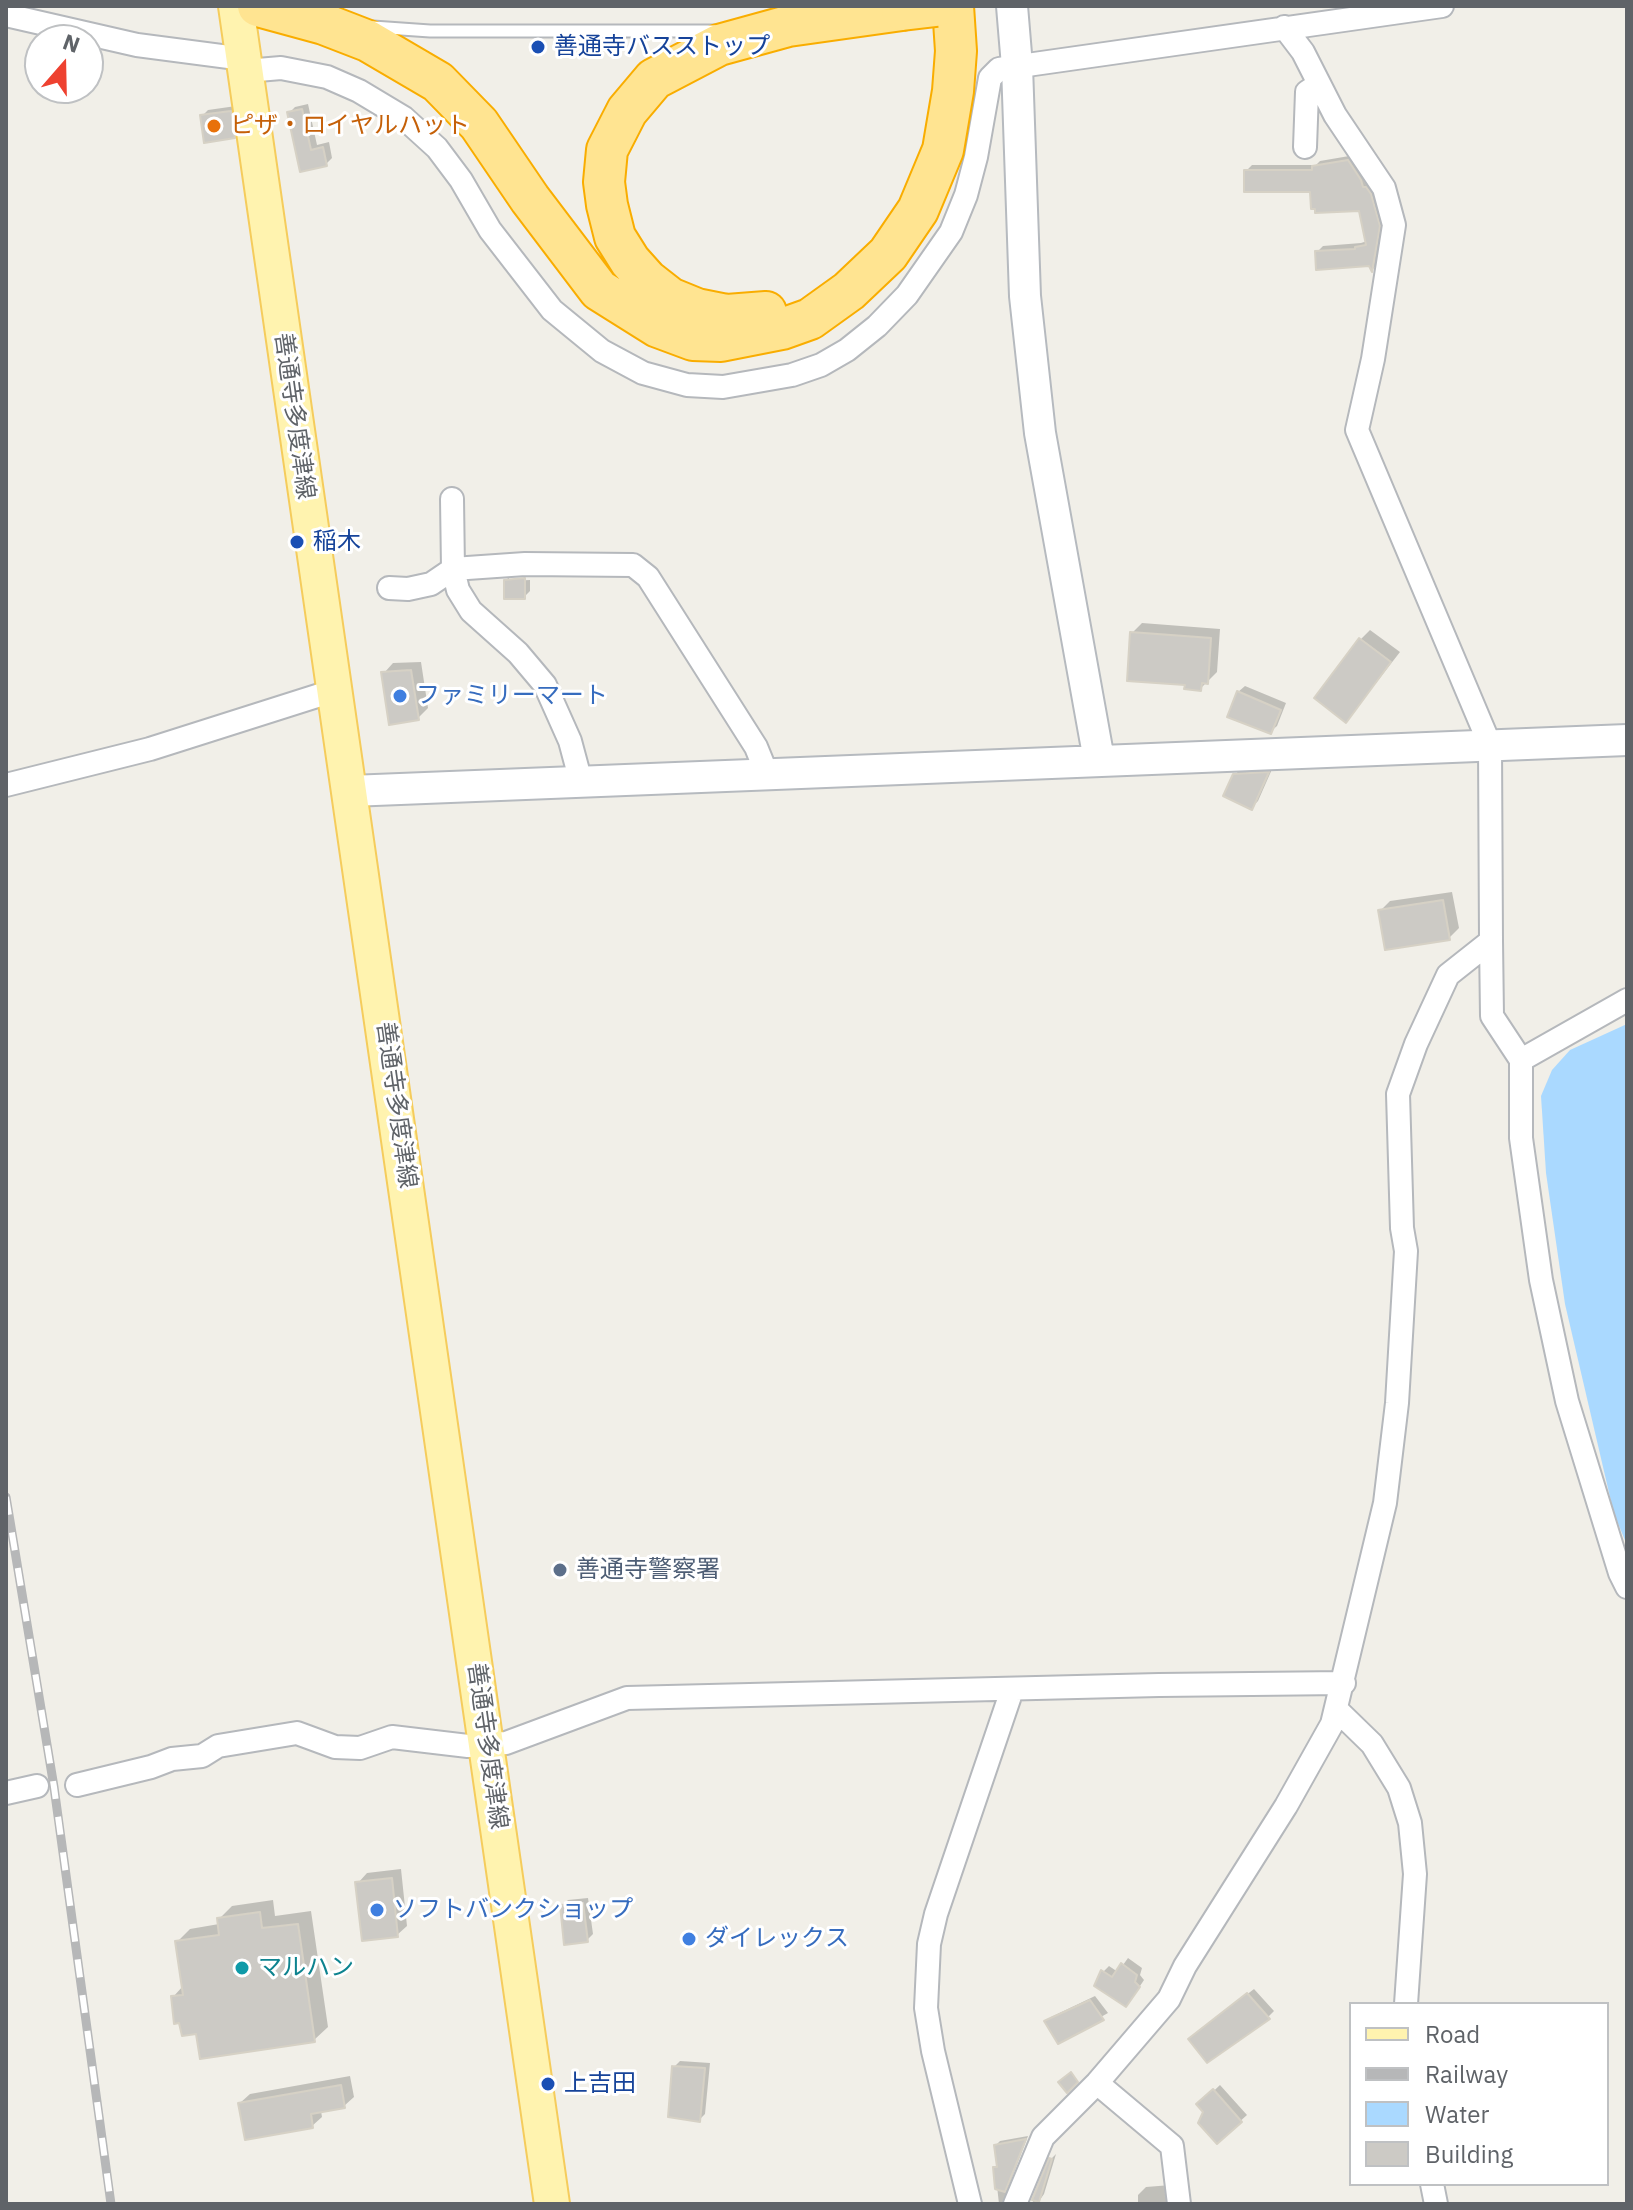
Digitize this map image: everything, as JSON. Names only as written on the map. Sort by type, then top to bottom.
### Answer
[{"type":"highway","points":[[266,8],[324,24],[368,41],[438,82],[479,124],[530,199],[599,290],[658,327],[693,340],[721,341],[782,329],[810,319],[849,291],[888,254],[918,210],[943,150],[956,51],[953,6]]},
{"type":"highway","points":[[924,7],[936,49],[929,118],[901,200],[870,242],[820,288],[779,309],[756,314],[727,315],[697,309],[670,298],[647,280],[615,237],[604,182],[607,150],[627,111],[654,79],[719,45],[788,26],[924,7]]},
{"type":"main road","name":"善通寺多度津線","points":[[236,6],[552,2204]]},
{"type":"street","points":[[1012,6],[1025,296],[1040,433],[1099,760]]},
{"type":"street","points":[[6,15],[137,45],[327,77],[359,91],[404,118],[437,148],[461,180],[490,230],[552,310],[602,351],[643,373],[687,385],[723,387],[792,375],[821,365],[847,350],[877,326],[907,295],[951,232],[966,195],[990,78],[999,69],[1442,6]]},
{"type":"street","points":[[1284,27],[1303,52],[1335,115],[1384,188],[1394,225],[1373,359],[1357,430],[1490,745],[1492,1016],[1521,1060],[1521,1138],[1541,1280],[1567,1401],[1627,1587]]},
{"type":"street","points":[[1305,147],[1307,92],[1319,84]]},
{"type":"street","points":[[452,499],[453,569],[458,590],[471,611],[518,653],[545,685],[570,741],[581,782]]},
{"type":"street","points":[[389,588],[408,589],[431,584],[453,569],[525,564],[633,565],[648,577],[756,747],[767,774]]},
{"type":"street","points":[[6,785],[150,749],[320,695],[334,694]]},
{"type":"street","points":[[350,791],[1627,740]]},
{"type":"street","points":[[1015,2204],[1043,2137],[1097,2083],[1169,1999],[1185,1966],[1286,1806],[1332,1724],[1385,1503],[1397,1403],[1406,1251],[1402,1228],[1398,1094],[1416,1044],[1448,975],[1491,941]]},
{"type":"street","points":[[1521,1060],[1627,1000]]},
{"type":"street","points":[[77,1785],[172,1759],[202,1756],[218,1746],[297,1733],[335,1747],[360,1748],[392,1737],[468,1746],[506,1743],[627,1698],[1344,1683]]},
{"type":"street","points":[[970,2204],[933,2051],[926,2008],[929,1944],[936,1914],[1012,1690]]},
{"type":"street","points":[[1337,1710],[1372,1744],[1399,1788],[1410,1823],[1415,1874],[1406,2002]]},
{"type":"street","points":[[6,1793],[37,1786]]},
{"type":"street","points":[[1097,2083],[1172,2146],[1179,2204]]},
{"type":"lane","points":[[324,24],[430,31],[696,32],[788,26]]},
{"type":"water","points":[[1627,1024],[1627,1545],[1614,1514],[1565,1304],[1546,1173],[1541,1096],[1552,1070],[1570,1050]]},
{"type":"building","points":[[302,109],[311,150],[323,147],[327,166],[300,172],[287,112]]},
{"type":"building","points":[[231,111],[235,138],[204,143],[200,115]]},
{"type":"building","points":[[1348,160],[1363,187],[1371,194],[1380,226],[1372,272],[1369,266],[1316,270],[1315,251],[1355,249],[1366,245],[1359,211],[1315,213],[1315,209],[1311,209],[1310,192],[1244,192],[1244,170],[1312,170],[1312,166]]},
{"type":"building","points":[[525,578],[525,599],[504,599],[504,580]]},
{"type":"building","points":[[1130,632],[1211,638],[1208,684],[1202,683],[1201,691],[1184,689],[1185,685],[1127,681]]},
{"type":"building","points":[[1359,638],[1391,662],[1346,723],[1314,698]]},
{"type":"building","name":"ファミリーマート","points":[[411,670],[419,720],[389,725],[381,672]]},
{"type":"building","points":[[1237,691],[1281,710],[1271,734],[1227,717]]},
{"type":"building","points":[[1269,772],[1252,810],[1223,796],[1233,774]]},
{"type":"building","points":[[1443,900],[1450,940],[1385,950],[1378,910]]},
{"type":"building","name":"ソフトバンクショップ","points":[[392,1878],[398,1937],[362,1941],[355,1882]]},
{"type":"building","points":[[583,1903],[588,1942],[564,1945],[560,1905]]},
{"type":"building","name":"マルハン","points":[[260,1912],[262,1928],[298,1924],[315,2042],[200,2059],[196,2034],[182,2036],[179,2023],[174,2024],[171,1996],[183,1995],[175,1941],[219,1935],[217,1918]]},
{"type":"building","points":[[1121,1963],[1137,1975],[1135,1982],[1140,1987],[1126,2007],[1094,1986],[1101,1970],[1112,1977]]},
{"type":"building","points":[[1247,1993],[1270,2019],[1207,2063],[1188,2039]]},
{"type":"building","points":[[1090,2000],[1104,2020],[1058,2044],[1044,2021]]},
{"type":"building","points":[[672,2066],[705,2068],[700,2122],[668,2117]]},
{"type":"building","points":[[1071,2072],[1078,2082],[1067,2093],[1058,2082]]},
{"type":"building","points":[[341,2085],[345,2108],[311,2114],[313,2128],[245,2140],[238,2103]]},
{"type":"building","points":[[1213,2089],[1242,2122],[1217,2144],[1198,2123],[1203,2112],[1196,2104]]},
{"type":"building","points":[[1026,2139],[1005,2192],[995,2189],[993,2167],[997,2167],[994,2145]]},
{"type":"building","points":[[1049,2158],[1052,2159],[1039,2202],[1032,2200]]},
{"type":"railway","points":[[6,1497],[54,1787],[111,2204]]},
{"type":"place","name":"善通寺バスストップ","points":[[538,47]]},
{"type":"place","name":"ピザ・ロイヤルハット","points":[[214,126]]},
{"type":"place","name":"稲木","points":[[297,542]]},
{"type":"place","name":"ファミリーマート","points":[[400,696]]},
{"type":"place","name":"善通寺警察署","points":[[560,1570]]},
{"type":"place","name":"ソフトバンクショップ","points":[[377,1910]]},
{"type":"place","name":"ダイレックス","points":[[689,1939]]},
{"type":"place","name":"マルハン","points":[[242,1968]]},
{"type":"place","name":"上吉田","points":[[548,2084]]}]
